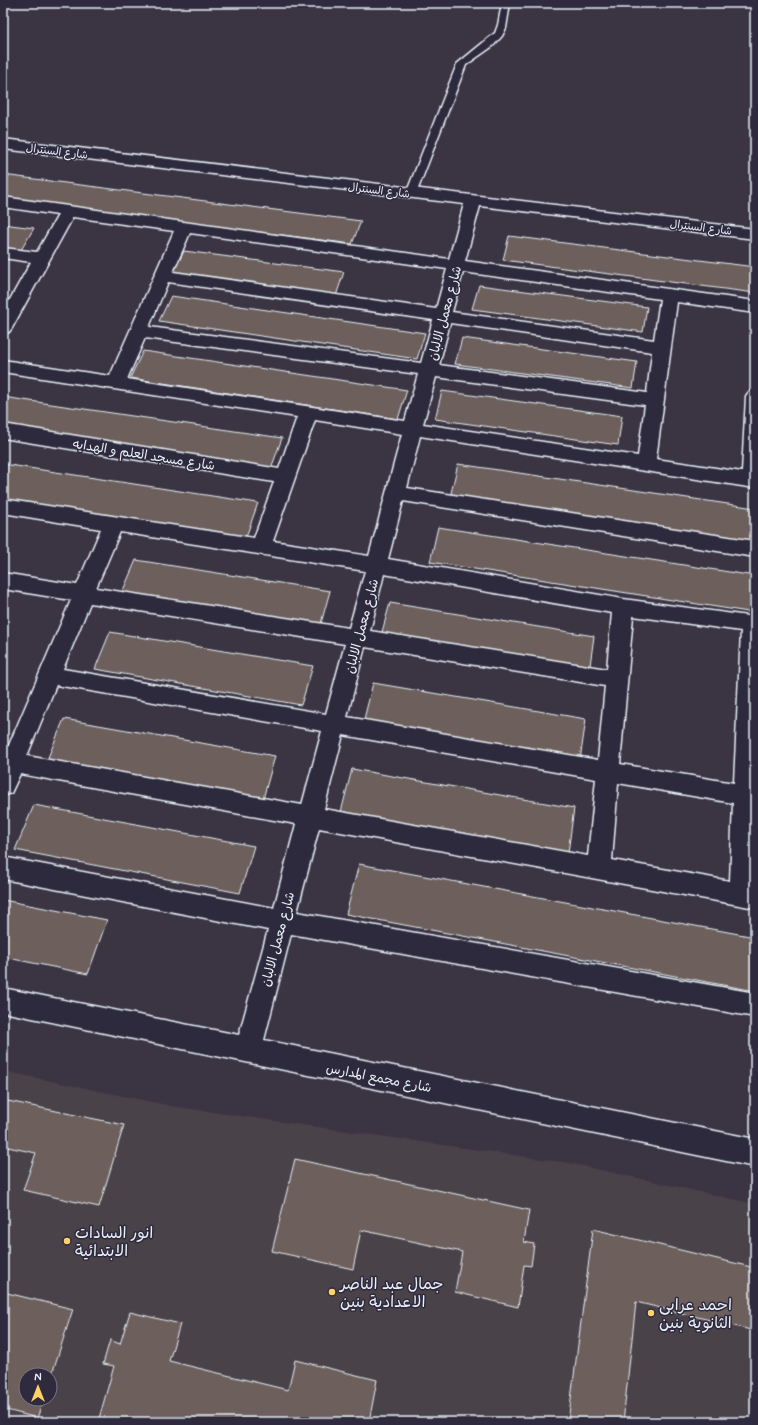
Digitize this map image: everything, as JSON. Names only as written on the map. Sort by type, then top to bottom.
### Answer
[{"type":"street","name":"شارع السنترال","points":[[3,144],[755,234]]},
{"type":"street","name":"شارع معمل الالبان","points":[[248,1051],[473,201]]},
{"type":"street","points":[[3,202],[755,307]]},
{"type":"street","points":[[3,328],[8,308],[42,258],[68,211]]},
{"type":"street","points":[[116,383],[184,227]]},
{"type":"street","points":[[3,253],[42,258]]},
{"type":"street","points":[[162,276],[662,347]]},
{"type":"street","points":[[646,464],[669,295]]},
{"type":"street","points":[[139,331],[654,400]]},
{"type":"street","points":[[3,366],[753,480],[755,396]]},
{"type":"street","points":[[261,547],[308,412]]},
{"type":"street","name":"شارع مسجد العلم و الهدايه","points":[[3,431],[286,476]]},
{"type":"street","points":[[396,493],[755,549]]},
{"type":"street","points":[[3,506],[377,565],[623,607],[754,625],[748,896],[8,761]]},
{"type":"street","points":[[3,786],[8,761],[49,675],[113,524]]},
{"type":"street","points":[[3,581],[617,679]]},
{"type":"street","points":[[599,869],[623,607]]},
{"type":"street","points":[[49,675],[750,796]]},
{"type":"street","points":[[3,868],[282,921],[755,1005]]},
{"type":"street","name":"شارع مجمع المدارس","points":[[3,1000],[755,1153]]},
{"type":"lane","points":[[411,194],[462,64],[467,58],[490,42],[501,29],[506,3]]},
{"type":"shaded area","points":[[3,1071],[171,1106],[569,1163],[755,1204],[755,1422],[3,1422]]},
{"type":"building","points":[[3,175],[361,221],[352,244],[3,199]]},
{"type":"building","points":[[3,224],[34,228],[21,250],[3,248]]},
{"type":"building","points":[[509,236],[755,267],[755,293],[503,260]]},
{"type":"building","points":[[184,251],[344,272],[336,296],[173,274]]},
{"type":"building","points":[[479,285],[647,307],[643,332],[472,309]]},
{"type":"building","points":[[171,296],[425,333],[417,359],[159,321]]},
{"type":"building","points":[[462,338],[637,362],[633,388],[455,364]]},
{"type":"building","points":[[143,351],[407,390],[398,419],[130,378]]},
{"type":"building","points":[[442,391],[622,416],[618,445],[435,419]]},
{"type":"building","points":[[3,397],[282,438],[271,469],[3,429]]},
{"type":"building","points":[[3,464],[258,503],[246,537],[3,499]]},
{"type":"building","points":[[458,464],[755,508],[755,543],[450,497]]},
{"type":"building","points":[[438,527],[755,576],[755,613],[430,562]]},
{"type":"building","points":[[136,560],[330,591],[320,627],[121,595]]},
{"type":"building","points":[[390,603],[594,636],[589,673],[380,639]]},
{"type":"building","points":[[110,632],[313,666],[301,705],[95,669]]},
{"type":"building","points":[[373,683],[586,719],[580,760],[363,723]]},
{"type":"building","points":[[64,719],[275,756],[263,799],[47,760]]},
{"type":"building","points":[[749,748],[755,749],[755,792],[747,790]]},
{"type":"building","points":[[352,769],[574,808],[568,853],[341,812]]},
{"type":"building","points":[[34,805],[254,846],[240,893],[15,850]]},
{"type":"building","points":[[359,864],[755,937],[755,991],[346,914]]},
{"type":"building","points":[[3,900],[107,920],[88,974],[3,957]]},
{"type":"building","points":[[3,1100],[124,1125],[99,1207],[23,1190],[36,1153],[3,1146]]},
{"type":"building","points":[[295,1159],[529,1210],[524,1242],[534,1244],[531,1266],[524,1265],[518,1307],[455,1292],[462,1252],[361,1230],[353,1269],[272,1251]]},
{"type":"building","points":[[593,1229],[755,1268],[755,1331],[636,1302],[623,1422],[568,1422]]},
{"type":"building","points":[[3,1292],[73,1309],[54,1367],[18,1367],[18,1407],[41,1407],[37,1418],[3,1409]]},
{"type":"building","points":[[130,1312],[180,1324],[169,1361],[288,1390],[295,1360],[377,1380],[369,1422],[98,1422],[114,1366],[103,1364],[110,1340],[120,1344]]},
{"type":"place","name":"انور السادات الابتدائية","points":[[67,1241]]},
{"type":"place","name":"جمال عبد الناصر الاعدادية بنين","points":[[332,1292]]},
{"type":"place","name":"احمد عرابى الثانوية بنين","points":[[651,1313]]}]
